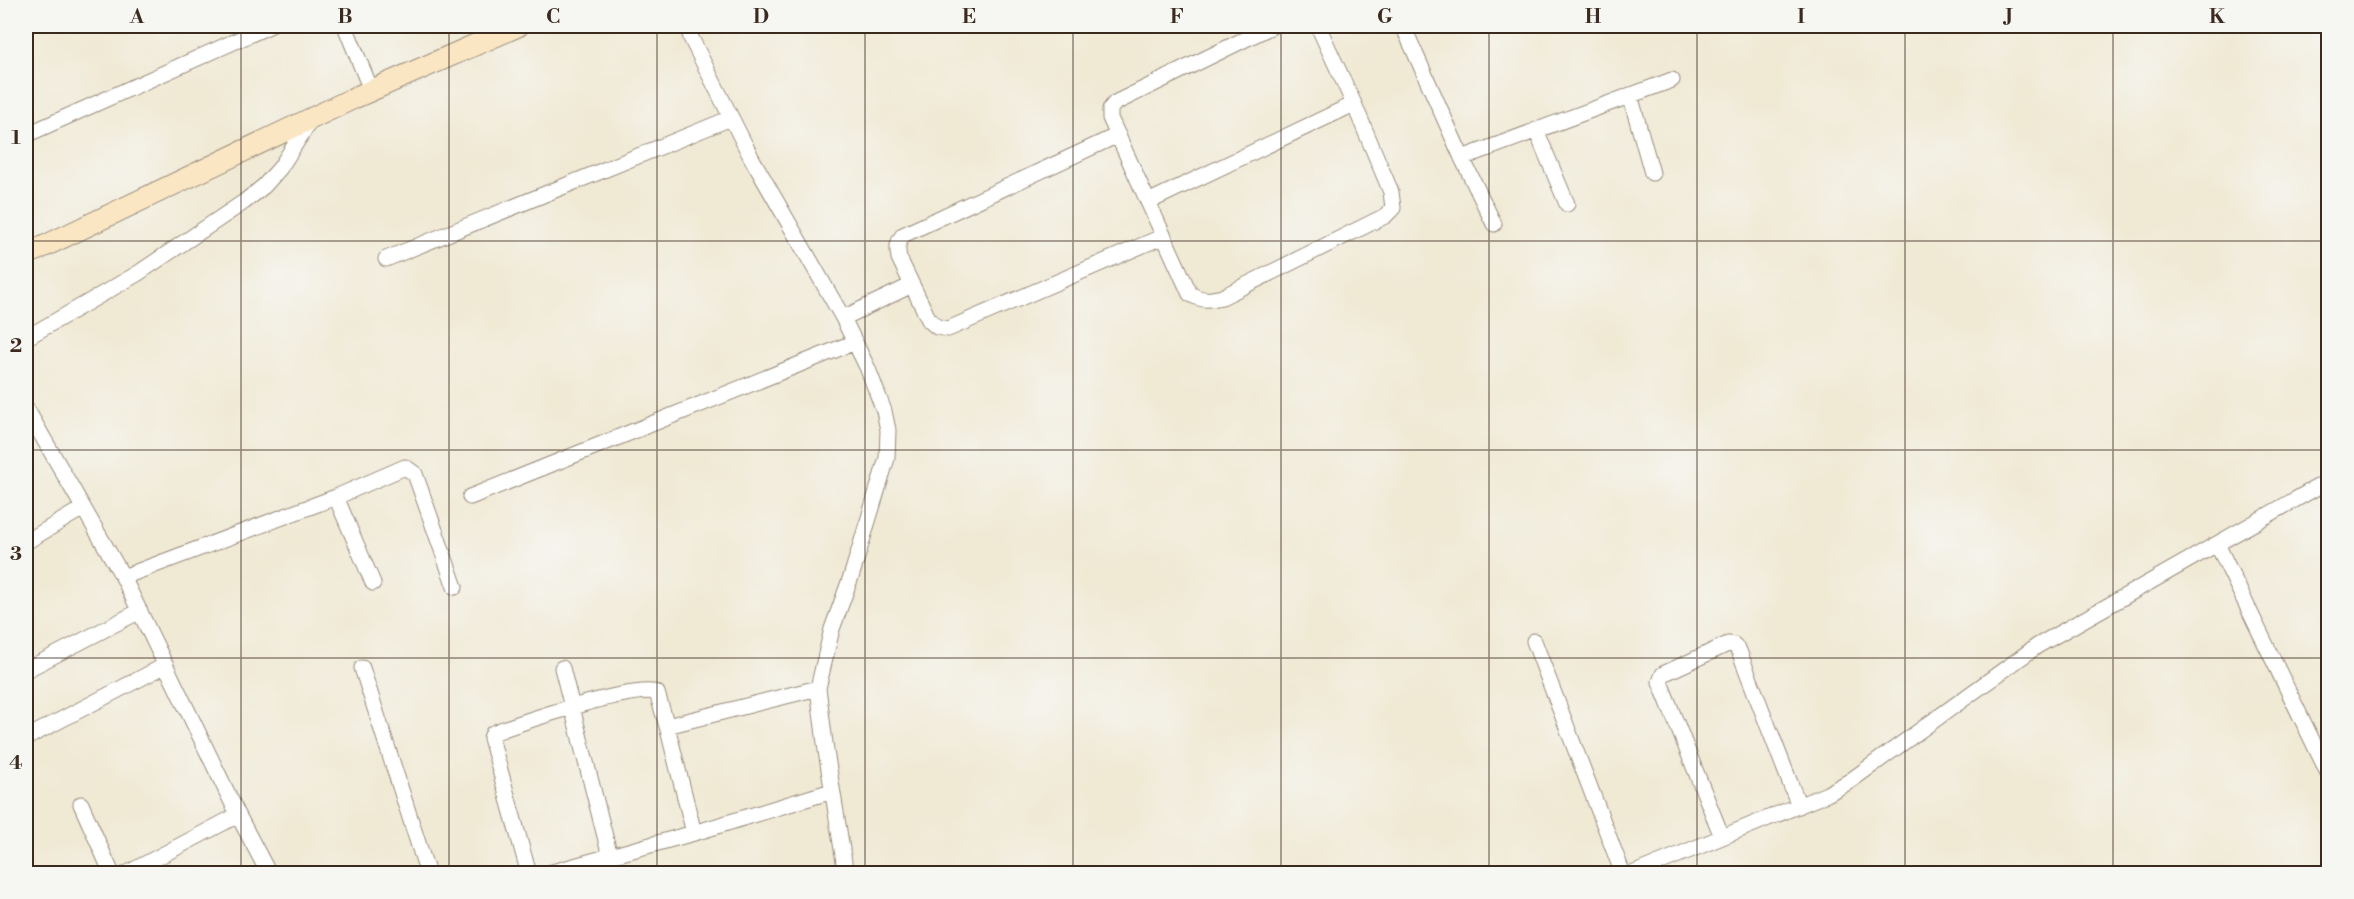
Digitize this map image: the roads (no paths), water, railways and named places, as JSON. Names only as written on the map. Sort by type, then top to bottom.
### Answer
[{"type":"street","points":[[26,135],[269,26]]},
{"type":"street","points":[[345,26],[372,90]]},
{"type":"street","points":[[26,255],[372,90],[518,26]]},
{"type":"street","points":[[688,26],[691,38],[751,157],[855,342],[884,411],[888,430],[887,458],[852,574],[832,629],[818,687],[846,873]]},
{"type":"street","points":[[1272,26],[1115,103],[1110,109],[1110,118],[1190,294],[1199,300],[1222,297],[1385,216],[1393,207],[1393,199],[1354,104],[1318,26]]},
{"type":"street","points":[[1403,26],[1494,224]]},
{"type":"street","points":[[1462,158],[1671,80]]},
{"type":"street","points":[[1630,95],[1652,173]]},
{"type":"street","points":[[1148,202],[1354,104]]},
{"type":"street","points":[[26,338],[137,274],[257,192],[280,168],[312,118]]},
{"type":"street","points":[[386,259],[731,118]]},
{"type":"street","points":[[1536,130],[1567,204]]},
{"type":"street","points":[[1118,135],[903,234],[898,241],[897,248],[912,285],[929,320],[937,327],[948,329],[1164,236]]},
{"type":"street","points":[[843,318],[912,285]]},
{"type":"street","points":[[470,497],[855,342]]},
{"type":"street","points":[[26,408],[123,577],[238,815],[269,873]]},
{"type":"street","points":[[123,577],[336,497],[405,466],[415,474],[455,587]]},
{"type":"street","points":[[1632,873],[1827,794],[1850,781],[2037,645],[2328,481]]},
{"type":"street","points":[[336,497],[373,583]]},
{"type":"street","points":[[26,542],[83,508]]},
{"type":"street","points":[[2217,544],[2328,773]]},
{"type":"street","points":[[26,670],[140,611]]},
{"type":"street","points":[[1534,641],[1623,873]]},
{"type":"street","points":[[1722,837],[1660,682],[1664,674],[1728,644],[1734,645],[1739,651],[1799,806]]},
{"type":"street","points":[[26,738],[166,665]]},
{"type":"street","points":[[362,668],[428,873]]},
{"type":"street","points":[[562,668],[570,708],[610,856]]},
{"type":"street","points":[[668,726],[818,687]]},
{"type":"street","points":[[529,873],[491,738],[493,733],[505,728],[570,708],[642,691],[653,691],[660,699],[668,726],[694,833]]},
{"type":"street","points":[[545,873],[694,833],[832,791]]},
{"type":"street","points":[[81,804],[112,873]]},
{"type":"street","points":[[126,873],[238,815]]}]
